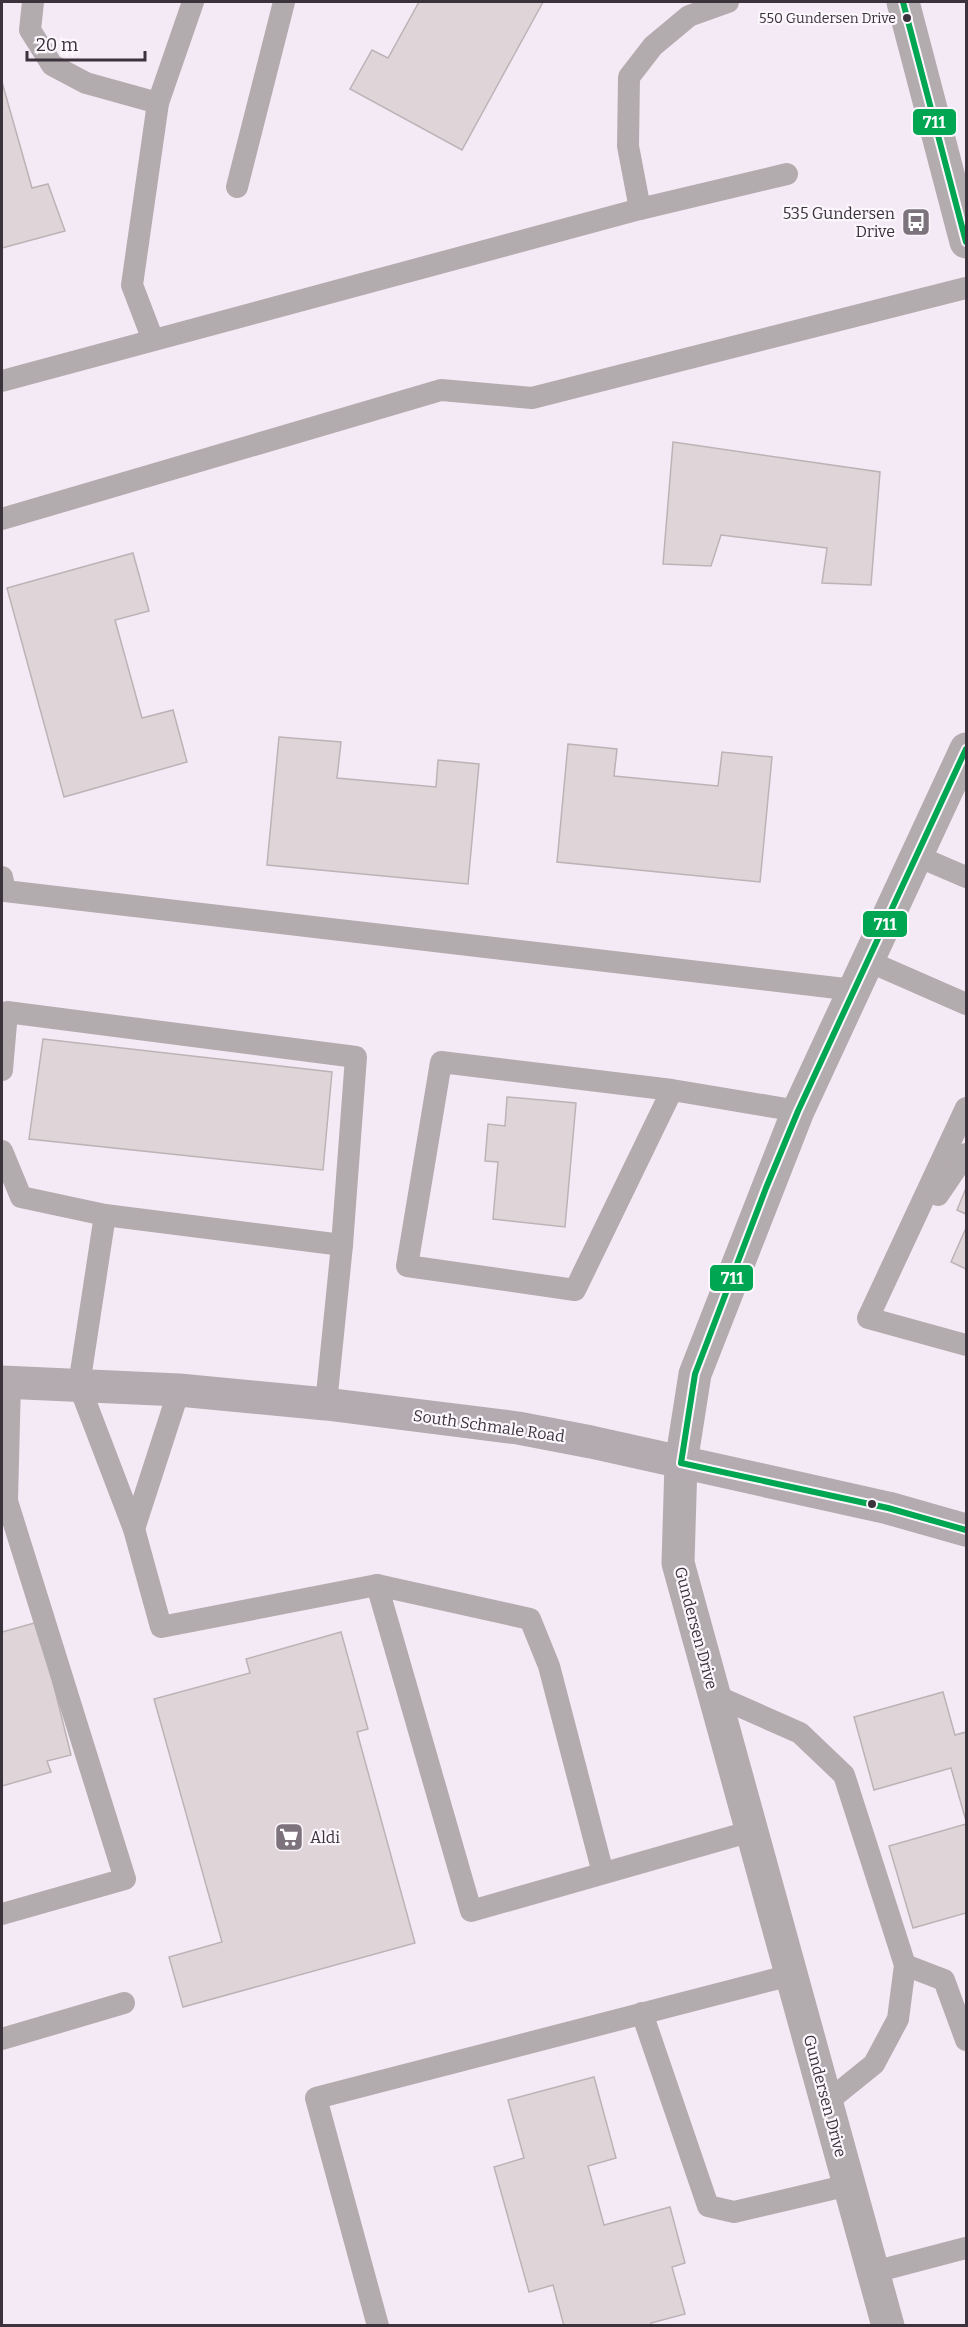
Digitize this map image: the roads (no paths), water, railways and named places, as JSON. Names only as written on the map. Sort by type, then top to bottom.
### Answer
[{"type":"main road","name":"South Schmale Road","points":[[6,1382],[179,1390],[326,1404],[518,1428],[888,1508],[966,1530]]},
{"type":"street","points":[[903,2],[958,181],[966,242]]},
{"type":"street","name":"Gundersen Drive","points":[[888,2325],[678,1563],[681,1463],[695,1374],[798,1111],[966,749]]},
{"type":"lane","points":[[33,2],[30,30],[52,65],[87,83],[158,103]]},
{"type":"lane","points":[[153,340],[132,285],[158,103],[193,2]]},
{"type":"lane","points":[[237,188],[284,2]]},
{"type":"lane","points":[[640,209],[628,146],[629,77],[653,46],[689,16],[728,2]]},
{"type":"lane","points":[[2,381],[640,209],[787,174]]},
{"type":"lane","points":[[2,519],[441,390],[532,398],[966,288]]},
{"type":"lane","points":[[917,855],[966,877]]},
{"type":"lane","points":[[2,877],[6,891],[854,990]]},
{"type":"lane","points":[[868,961],[966,1004]]},
{"type":"lane","points":[[2,1070],[7,1012],[356,1057],[342,1245],[326,1404]]},
{"type":"lane","points":[[672,1090],[575,1290],[407,1266],[441,1062],[672,1090],[798,1111]]},
{"type":"lane","points":[[966,1108],[868,1318],[966,1345]]},
{"type":"lane","points":[[2,1151],[21,1197],[105,1215],[342,1245]]},
{"type":"lane","points":[[903,1245],[966,1154]]},
{"type":"lane","points":[[105,1215],[79,1385],[134,1529],[161,1627],[333,1591],[377,1585],[530,1619],[549,1666],[603,1874]]},
{"type":"lane","points":[[2,1914],[124,1880],[4,1502],[6,1382]]},
{"type":"lane","points":[[134,1529],[179,1390]]},
{"type":"lane","points":[[377,1585],[471,1911],[752,1831]]},
{"type":"lane","points":[[714,1695],[800,1733],[844,1775],[905,1965],[898,2019],[874,2064],[826,2102]]},
{"type":"lane","points":[[905,1965],[944,1980],[966,2040]]},
{"type":"lane","points":[[378,2325],[316,2098],[791,1975]]},
{"type":"lane","points":[[2,2039],[124,2002]]},
{"type":"lane","points":[[642,2013],[708,2206],[734,2212],[849,2185]]},
{"type":"lane","points":[[874,2272],[966,2248]]},
{"type":"place","name":"550 Gundersen Drive","points":[[907,18]]},
{"type":"place","name":"535 Gundersen Drive","points":[[916,222]]},
{"type":"place","name":"Aldi","points":[[289,1837]]}]
